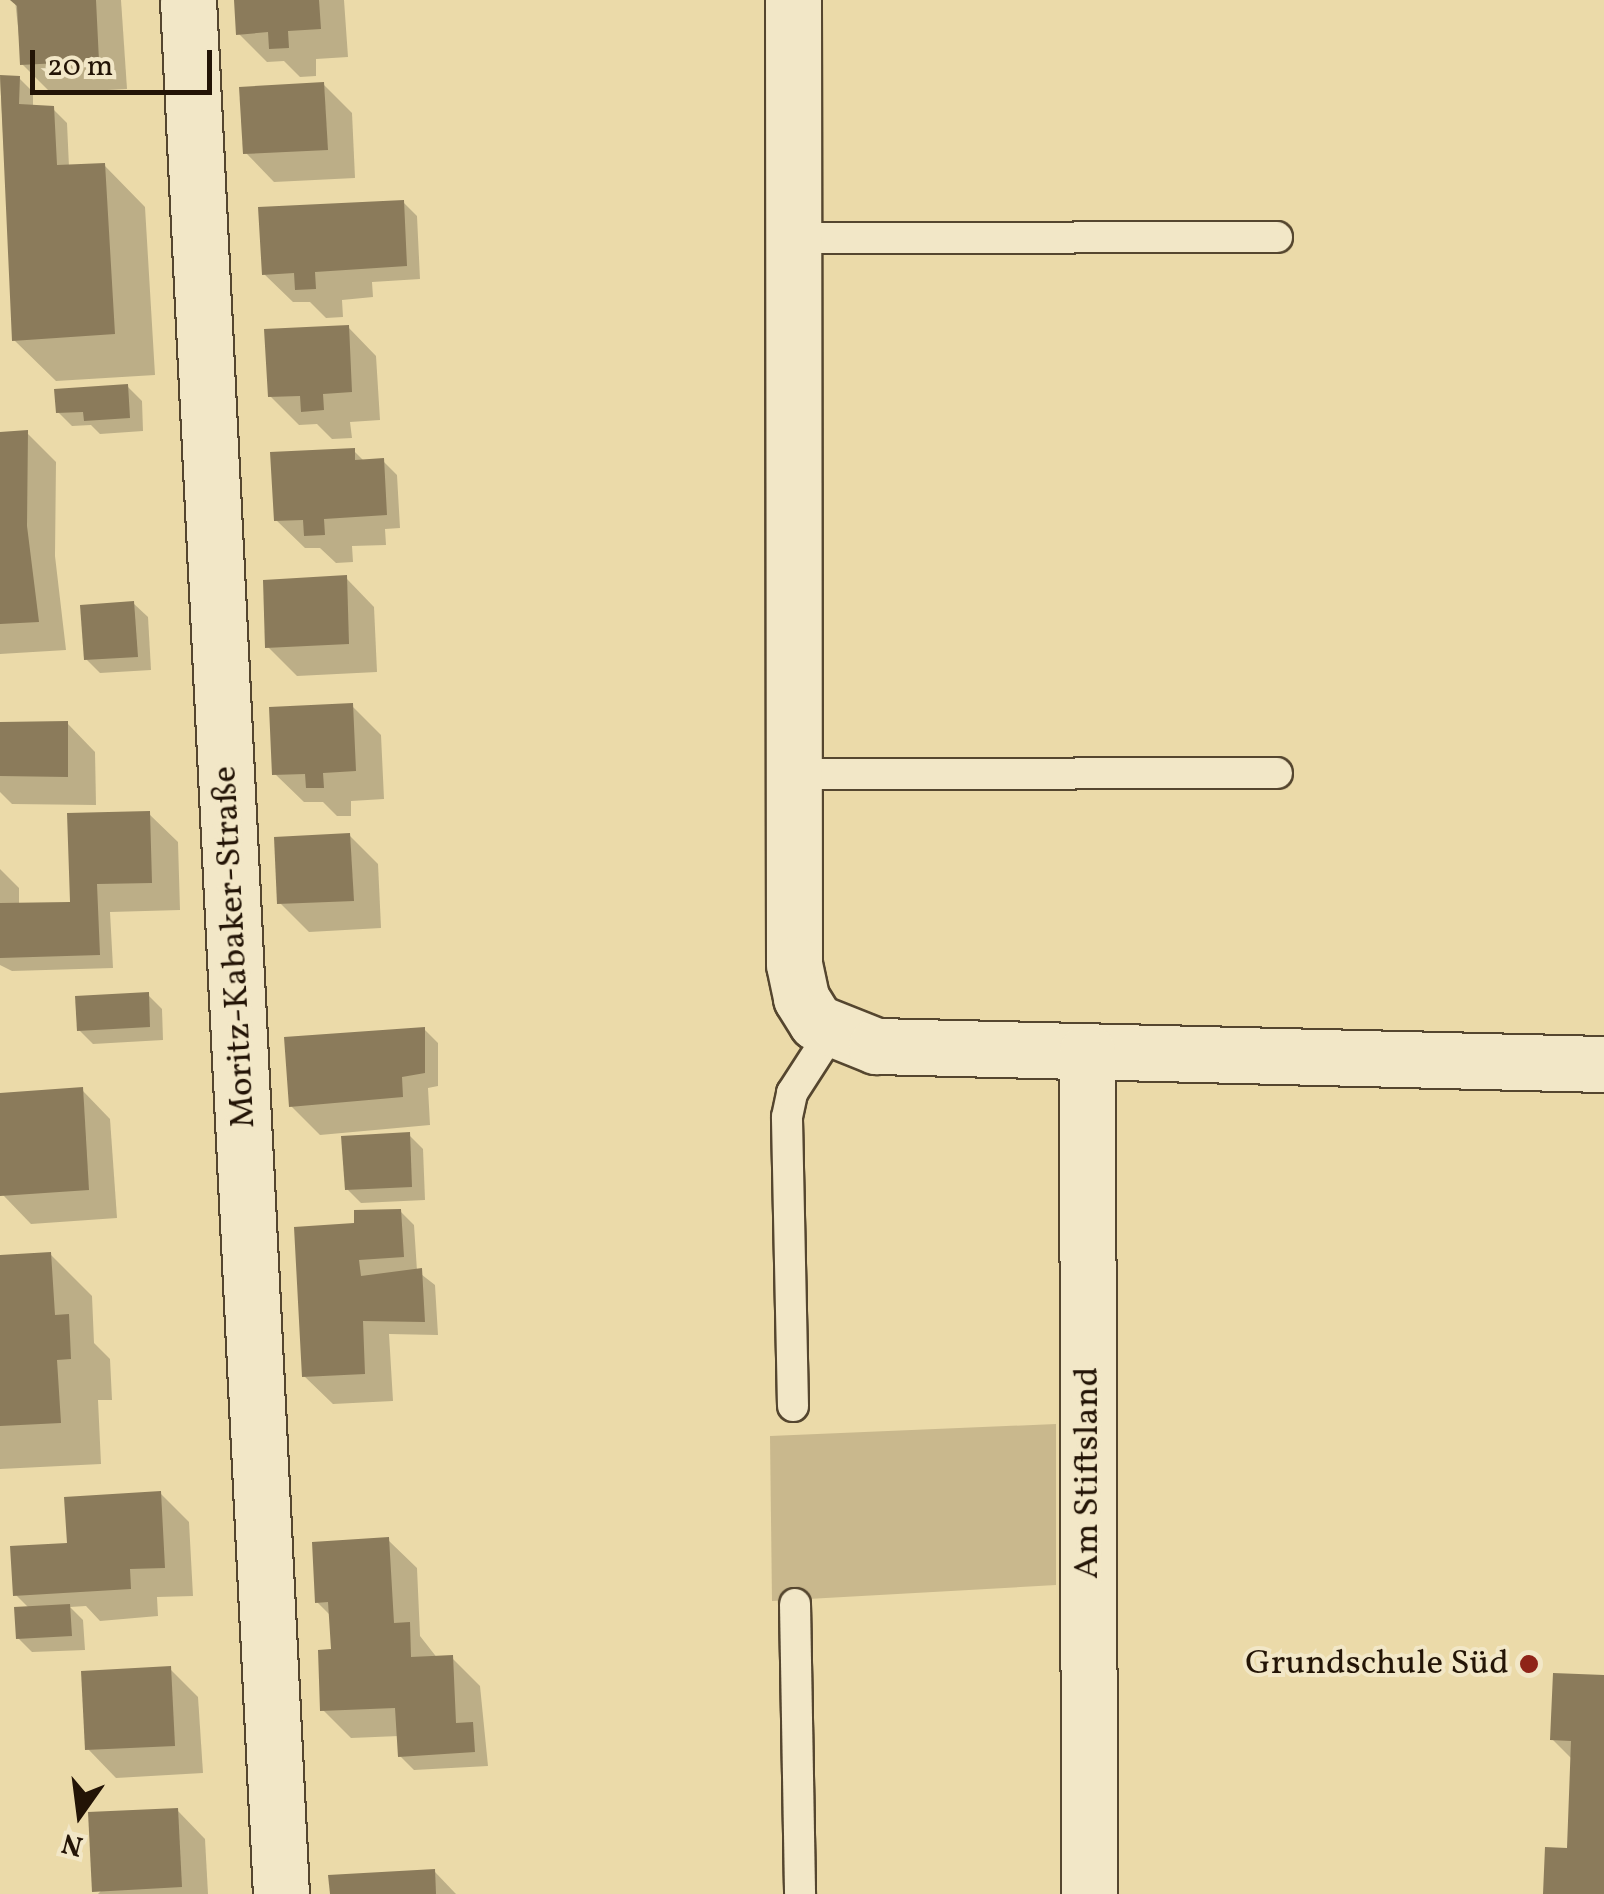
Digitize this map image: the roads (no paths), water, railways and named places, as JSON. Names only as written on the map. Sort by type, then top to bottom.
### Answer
[{"type":"street","name":"Moritz-Kabaker-Straße","points":[[188,0],[281,1894]]},
{"type":"street","points":[[793,0],[794,964],[801,998],[816,1022],[876,1046],[1604,1064]]},
{"type":"street","name":"Am Stiftsland","points":[[1087,1051],[1089,1894]]},
{"type":"lane","points":[[793,238],[1277,237]]},
{"type":"lane","points":[[794,774],[1277,773]]},
{"type":"lane","points":[[793,1406],[787,1117],[792,1093],[832,1031]]},
{"type":"lane","points":[[795,1604],[800,1894]]},
{"type":"place","name":"Grundschule Süd","points":[[1529,1664]]}]
